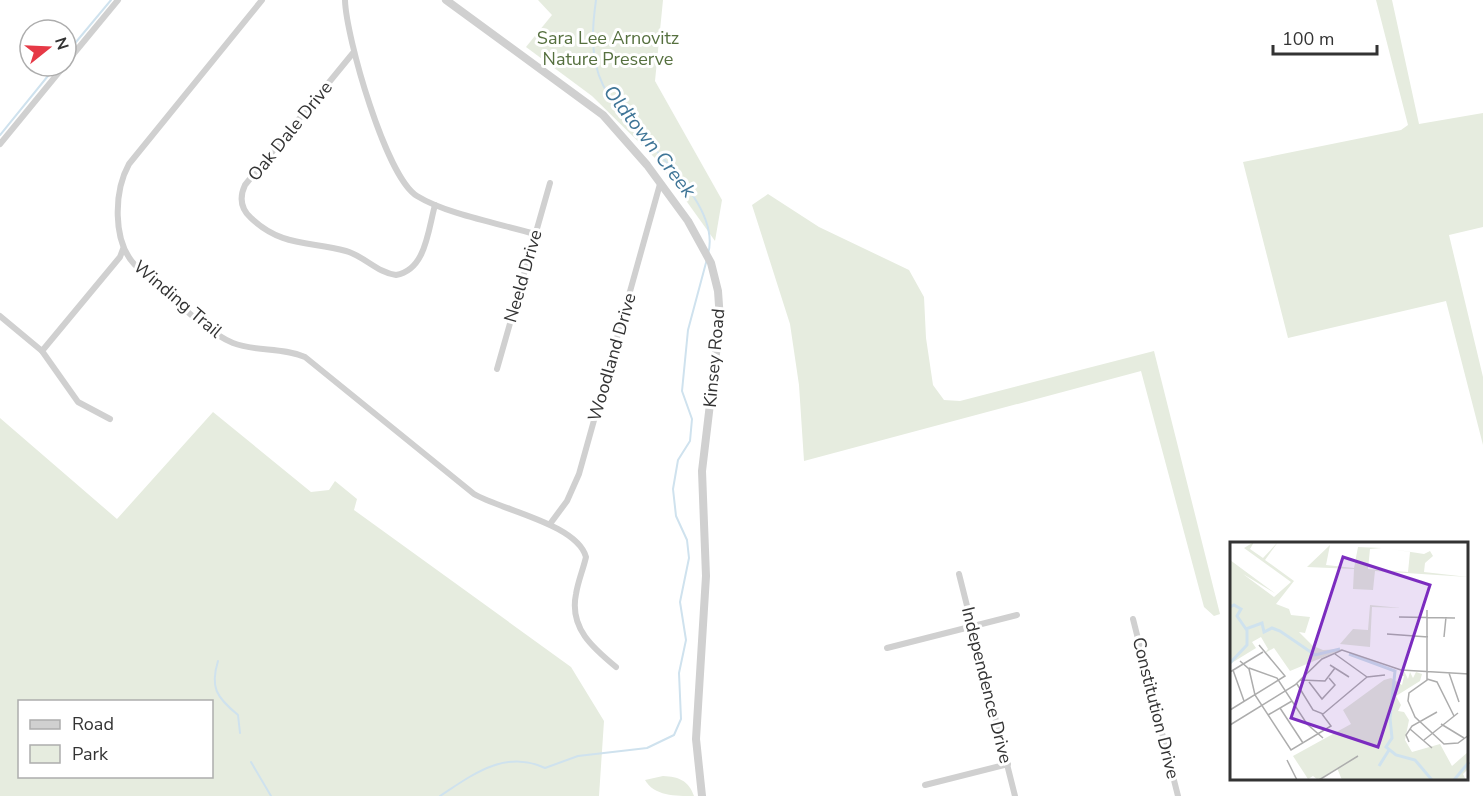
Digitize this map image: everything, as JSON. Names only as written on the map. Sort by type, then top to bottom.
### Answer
[{"type":"street","points":[[78,49],[118,0]]},
{"type":"street","name":"Winding Trail","points":[[262,0],[129,164],[119,195],[123,246],[135,265],[218,334],[242,346],[289,351],[305,357],[474,494],[493,505],[550,524]]},
{"type":"street","points":[[345,0],[353,53],[398,176],[416,196],[435,205],[535,234]]},
{"type":"street","name":"Kinsey Road","points":[[446,0],[596,109],[621,134],[660,184],[703,245],[711,263],[718,291],[720,320],[702,471],[706,576],[696,739],[702,796]]},
{"type":"street","name":"Oak Dale Drive","points":[[353,53],[245,185],[241,198],[244,210],[261,227],[278,237],[348,252],[396,275],[410,271],[419,262],[435,205]]},
{"type":"street","points":[[0,144],[54,78]]},
{"type":"street","name":"Neeld Drive","points":[[497,369],[550,183]]},
{"type":"street","name":"Woodland Drive","points":[[550,524],[567,501],[579,474],[660,184]]},
{"type":"street","points":[[42,351],[120,257],[123,246]]},
{"type":"street","points":[[0,316],[42,351],[78,402],[110,419]]},
{"type":"street","points":[[550,524],[584,551],[585,560],[575,597],[577,622],[588,642],[616,667]]},
{"type":"street","name":"Independence Drive","points":[[959,574],[1015,796]]},
{"type":"street","points":[[887,648],[1017,615]]},
{"type":"street","name":"Constitution Drive","points":[[1133,619],[1178,796]]},
{"type":"street","points":[[925,785],[1008,764]]},
{"type":"green space","name":"Sara Lee Arnovitz Nature Preserve","points":[[538,0],[663,0],[655,81],[722,200],[715,241],[657,160],[592,96],[526,47],[552,15]]},
{"type":"green space","points":[[1376,0],[1392,0],[1419,124],[1483,113],[1483,227],[1449,235],[1483,377],[1483,445],[1446,301],[1288,338],[1243,162],[1401,130],[1408,125]]},
{"type":"green space","points":[[768,194],[819,227],[909,270],[924,297],[926,338],[933,385],[944,400],[960,401],[1154,351],[1220,614],[1214,616],[1204,607],[1141,371],[804,461],[799,385],[790,324],[752,205]]},
{"type":"green space","points":[[213,412],[311,492],[329,490],[335,481],[357,499],[354,510],[571,667],[604,721],[599,796],[0,796],[0,418],[117,519]]},
{"type":"green space","points":[[663,776],[682,780],[689,786],[694,796],[659,792],[645,780]]},
{"type":"waterway","points":[[78,40],[111,0]]},
{"type":"waterway","name":"Oldtown Creek","points":[[596,0],[593,43],[596,65],[603,85],[615,104],[688,189],[702,211],[709,233],[708,254]]},
{"type":"waterway","points":[[0,135],[46,78]]},
{"type":"waterway","name":"Oldtown Creek","points":[[440,796],[477,773],[503,763],[516,761],[545,768],[578,756],[647,748],[674,735],[681,719],[679,673],[686,640],[680,602],[689,558],[687,540],[676,516],[673,489],[678,460],[690,441],[692,419],[682,391],[688,330],[707,259]]},
{"type":"waterway","points":[[218,661],[215,685],[224,703],[238,715],[240,733]]},
{"type":"waterway","points":[[251,762],[271,796]]}]
